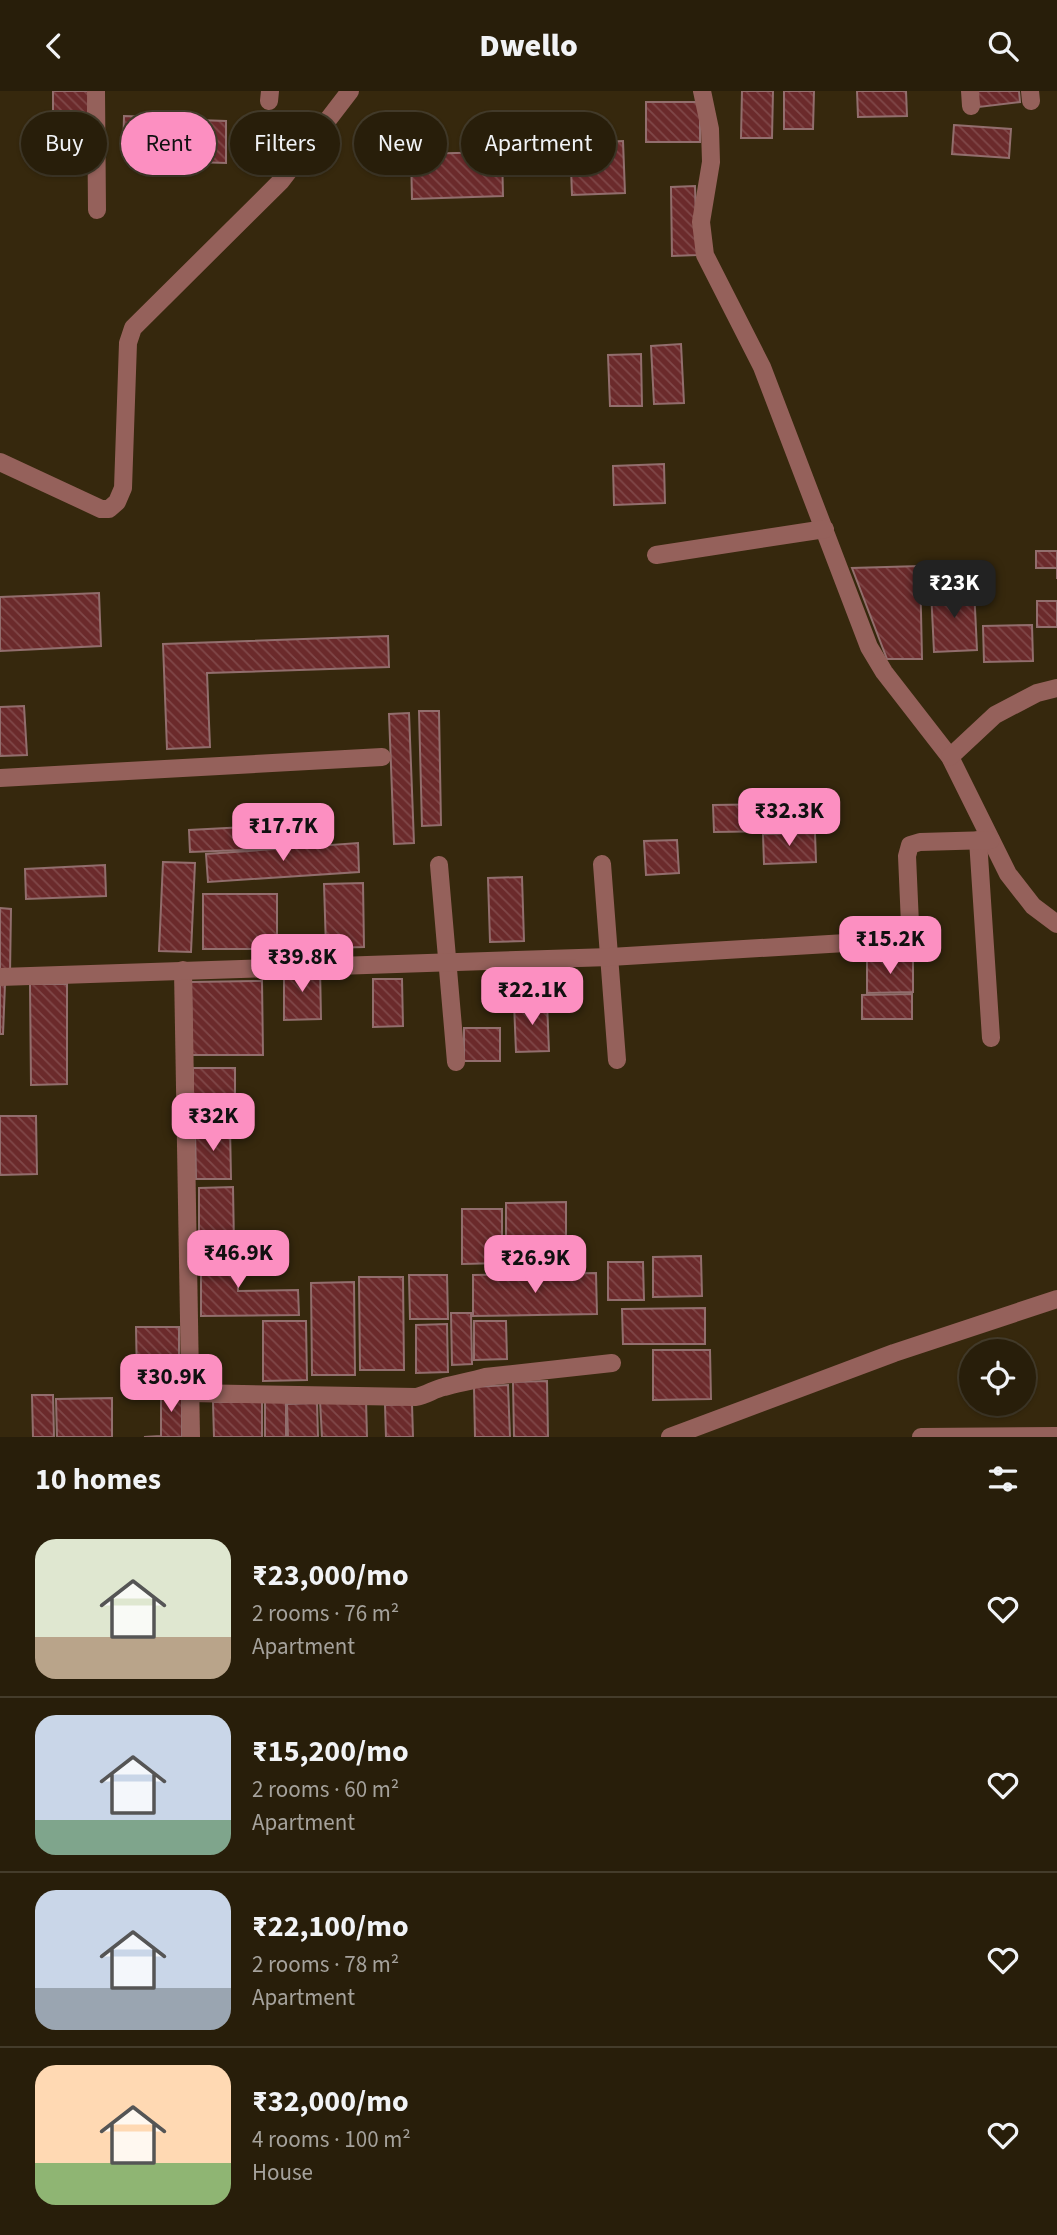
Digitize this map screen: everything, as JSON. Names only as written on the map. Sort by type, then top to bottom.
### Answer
[{"type":"street","points":[[96,91],[97,211]]},
{"type":"street","points":[[0,462],[101,509],[109,509],[117,502],[123,488],[128,343],[133,328],[281,181],[350,91]]},
{"type":"street","points":[[702,91],[710,129],[711,162],[701,222],[705,255],[762,367],[869,647],[884,672],[950,757],[984,840],[1034,906],[1057,924]]},
{"type":"street","points":[[656,555],[825,530]]},
{"type":"street","points":[[950,757],[995,715],[1037,693],[1057,688]]},
{"type":"street","points":[[0,778],[382,757]]},
{"type":"street","points":[[0,977],[610,957],[896,940],[906,935],[910,924],[907,856],[910,845],[920,842],[984,840]]},
{"type":"street","points":[[984,840],[990,1038]]},
{"type":"street","points":[[602,863],[617,1060]]},
{"type":"street","points":[[439,866],[456,1062]]},
{"type":"street","points":[[183,970],[191,1437]]},
{"type":"street","points":[[670,1437],[894,1353],[1057,1299]]},
{"type":"street","points":[[190,1393],[416,1397],[444,1386],[485,1377],[612,1363]]},
{"type":"street","points":[[921,1437],[1057,1436]]},
{"type":"building","points":[[53,91],[89,91],[88,112],[53,112]]},
{"type":"building","points":[[742,91],[773,91],[772,138],[741,138]]},
{"type":"building","points":[[784,91],[814,91],[813,129],[784,129]]},
{"type":"building","points":[[857,91],[906,91],[907,116],[858,117]]},
{"type":"building","points":[[977,91],[1019,91],[1020,102],[979,107]]},
{"type":"building","points":[[646,102],[700,102],[700,142],[646,142]]},
{"type":"building","points":[[216,121],[226,121],[226,163],[216,163]]},
{"type":"building","points":[[954,125],[1011,129],[1009,158],[952,154]]},
{"type":"building","points":[[616,141],[623,141],[625,193],[572,195],[571,175],[616,175]]},
{"type":"building","points":[[447,153],[461,153],[461,175],[503,175],[503,196],[412,199],[411,175],[447,175]]},
{"type":"building","points":[[695,186],[697,255],[672,256],[671,187]]},
{"type":"building","points":[[681,344],[684,403],[654,404],[651,346]]},
{"type":"building","points":[[641,354],[642,406],[610,406],[608,355]]},
{"type":"building","points":[[664,464],[665,503],[614,505],[613,466]]},
{"type":"building","points":[[1036,551],[1057,551],[1057,568],[1036,568]]},
{"type":"building","points":[[920,566],[922,659],[887,659],[852,568]]},
{"type":"building","points":[[974,588],[977,650],[934,652],[931,590]]},
{"type":"building","points":[[99,593],[101,646],[0,651],[0,597]]},
{"type":"building","points":[[1037,601],[1057,601],[1057,627],[1037,627]]},
{"type":"building","points":[[1032,625],[1033,661],[984,662],[983,626]]},
{"type":"building","points":[[388,636],[389,667],[207,673],[210,747],[167,749],[163,644]]},
{"type":"building","points":[[24,706],[27,755],[0,756],[0,707]]},
{"type":"building","points":[[419,711],[439,711],[441,825],[422,826]]},
{"type":"building","points":[[409,713],[414,843],[394,844],[389,714]]},
{"type":"building","points":[[791,804],[792,831],[714,832],[713,805]]},
{"type":"building","points":[[266,826],[266,849],[190,852],[189,830]]},
{"type":"building","points":[[815,833],[816,862],[764,864],[763,834]]},
{"type":"building","points":[[677,840],[679,873],[646,875],[644,841]]},
{"type":"building","points":[[358,843],[359,872],[208,882],[206,854]]},
{"type":"building","points":[[163,862],[195,863],[191,952],[159,951]]},
{"type":"building","points":[[105,865],[106,896],[26,899],[25,869]]},
{"type":"building","points":[[522,877],[524,941],[490,942],[488,878]]},
{"type":"building","points":[[363,883],[364,947],[326,948],[324,884]]},
{"type":"building","points":[[203,894],[277,894],[277,949],[203,949]]},
{"type":"building","points":[[0,908],[11,909],[10,974],[0,974]]},
{"type":"building","points":[[913,960],[913,992],[867,993],[867,961]]},
{"type":"building","points":[[320,967],[321,1019],[284,1020],[284,968]]},
{"type":"building","points":[[373,979],[402,979],[403,1026],[373,1027]]},
{"type":"building","points":[[262,981],[263,1055],[192,1055],[191,982]]},
{"type":"building","points":[[0,984],[5,984],[3,1034],[0,1034]]},
{"type":"building","points":[[30,984],[67,984],[67,1084],[31,1085]]},
{"type":"building","points":[[912,994],[912,1019],[862,1019],[862,995]]},
{"type":"building","points":[[547,1002],[549,1051],[516,1052],[514,1003]]},
{"type":"building","points":[[464,1028],[500,1028],[500,1061],[464,1061]]},
{"type":"building","points":[[193,1068],[235,1068],[235,1106],[193,1106]]},
{"type":"building","points":[[0,1116],[36,1116],[37,1174],[0,1175]]},
{"type":"building","points":[[230,1126],[231,1179],[196,1179],[195,1127]]},
{"type":"building","points":[[233,1187],[234,1245],[199,1245],[199,1188]]},
{"type":"building","points":[[566,1202],[566,1253],[506,1254],[506,1203]]},
{"type":"building","points":[[462,1209],[502,1209],[502,1263],[462,1264]]},
{"type":"building","points":[[237,1249],[238,1291],[298,1290],[299,1315],[201,1316],[201,1250]]},
{"type":"building","points":[[701,1256],[702,1296],[653,1297],[653,1257]]},
{"type":"building","points":[[608,1262],[643,1262],[644,1300],[608,1300]]},
{"type":"building","points":[[596,1273],[597,1314],[473,1316],[473,1275]]},
{"type":"building","points":[[409,1275],[447,1275],[448,1319],[410,1319]]},
{"type":"building","points":[[359,1277],[403,1277],[404,1370],[360,1370]]},
{"type":"building","points":[[354,1282],[355,1375],[312,1375],[311,1283]]},
{"type":"building","points":[[705,1308],[705,1344],[623,1344],[622,1309]]},
{"type":"building","points":[[451,1313],[471,1313],[472,1364],[452,1365]]},
{"type":"building","points":[[263,1321],[306,1321],[307,1380],[263,1381]]},
{"type":"building","points":[[474,1321],[506,1321],[507,1359],[474,1360]]},
{"type":"building","points":[[447,1324],[448,1372],[416,1373],[416,1325]]},
{"type":"building","points":[[136,1327],[179,1327],[179,1380],[137,1380]]},
{"type":"building","points":[[653,1350],[710,1350],[711,1399],[653,1400]]},
{"type":"building","points":[[547,1381],[548,1437],[514,1437],[513,1382]]},
{"type":"building","points":[[508,1385],[510,1437],[475,1437],[474,1387]]},
{"type":"building","points":[[161,1390],[182,1390],[182,1437],[144,1437],[161,1436]]},
{"type":"building","points":[[32,1395],[53,1395],[54,1437],[33,1437]]},
{"type":"building","points":[[112,1398],[112,1437],[57,1437],[56,1399]]},
{"type":"building","points":[[366,1399],[367,1437],[322,1437],[320,1401]]},
{"type":"building","points":[[213,1402],[262,1402],[262,1437],[214,1437]]},
{"type":"building","points":[[265,1402],[286,1402],[286,1437],[265,1437]]},
{"type":"building","points":[[317,1403],[318,1437],[288,1437],[287,1404]]},
{"type":"building","points":[[412,1404],[413,1437],[386,1437],[385,1405]]}]
